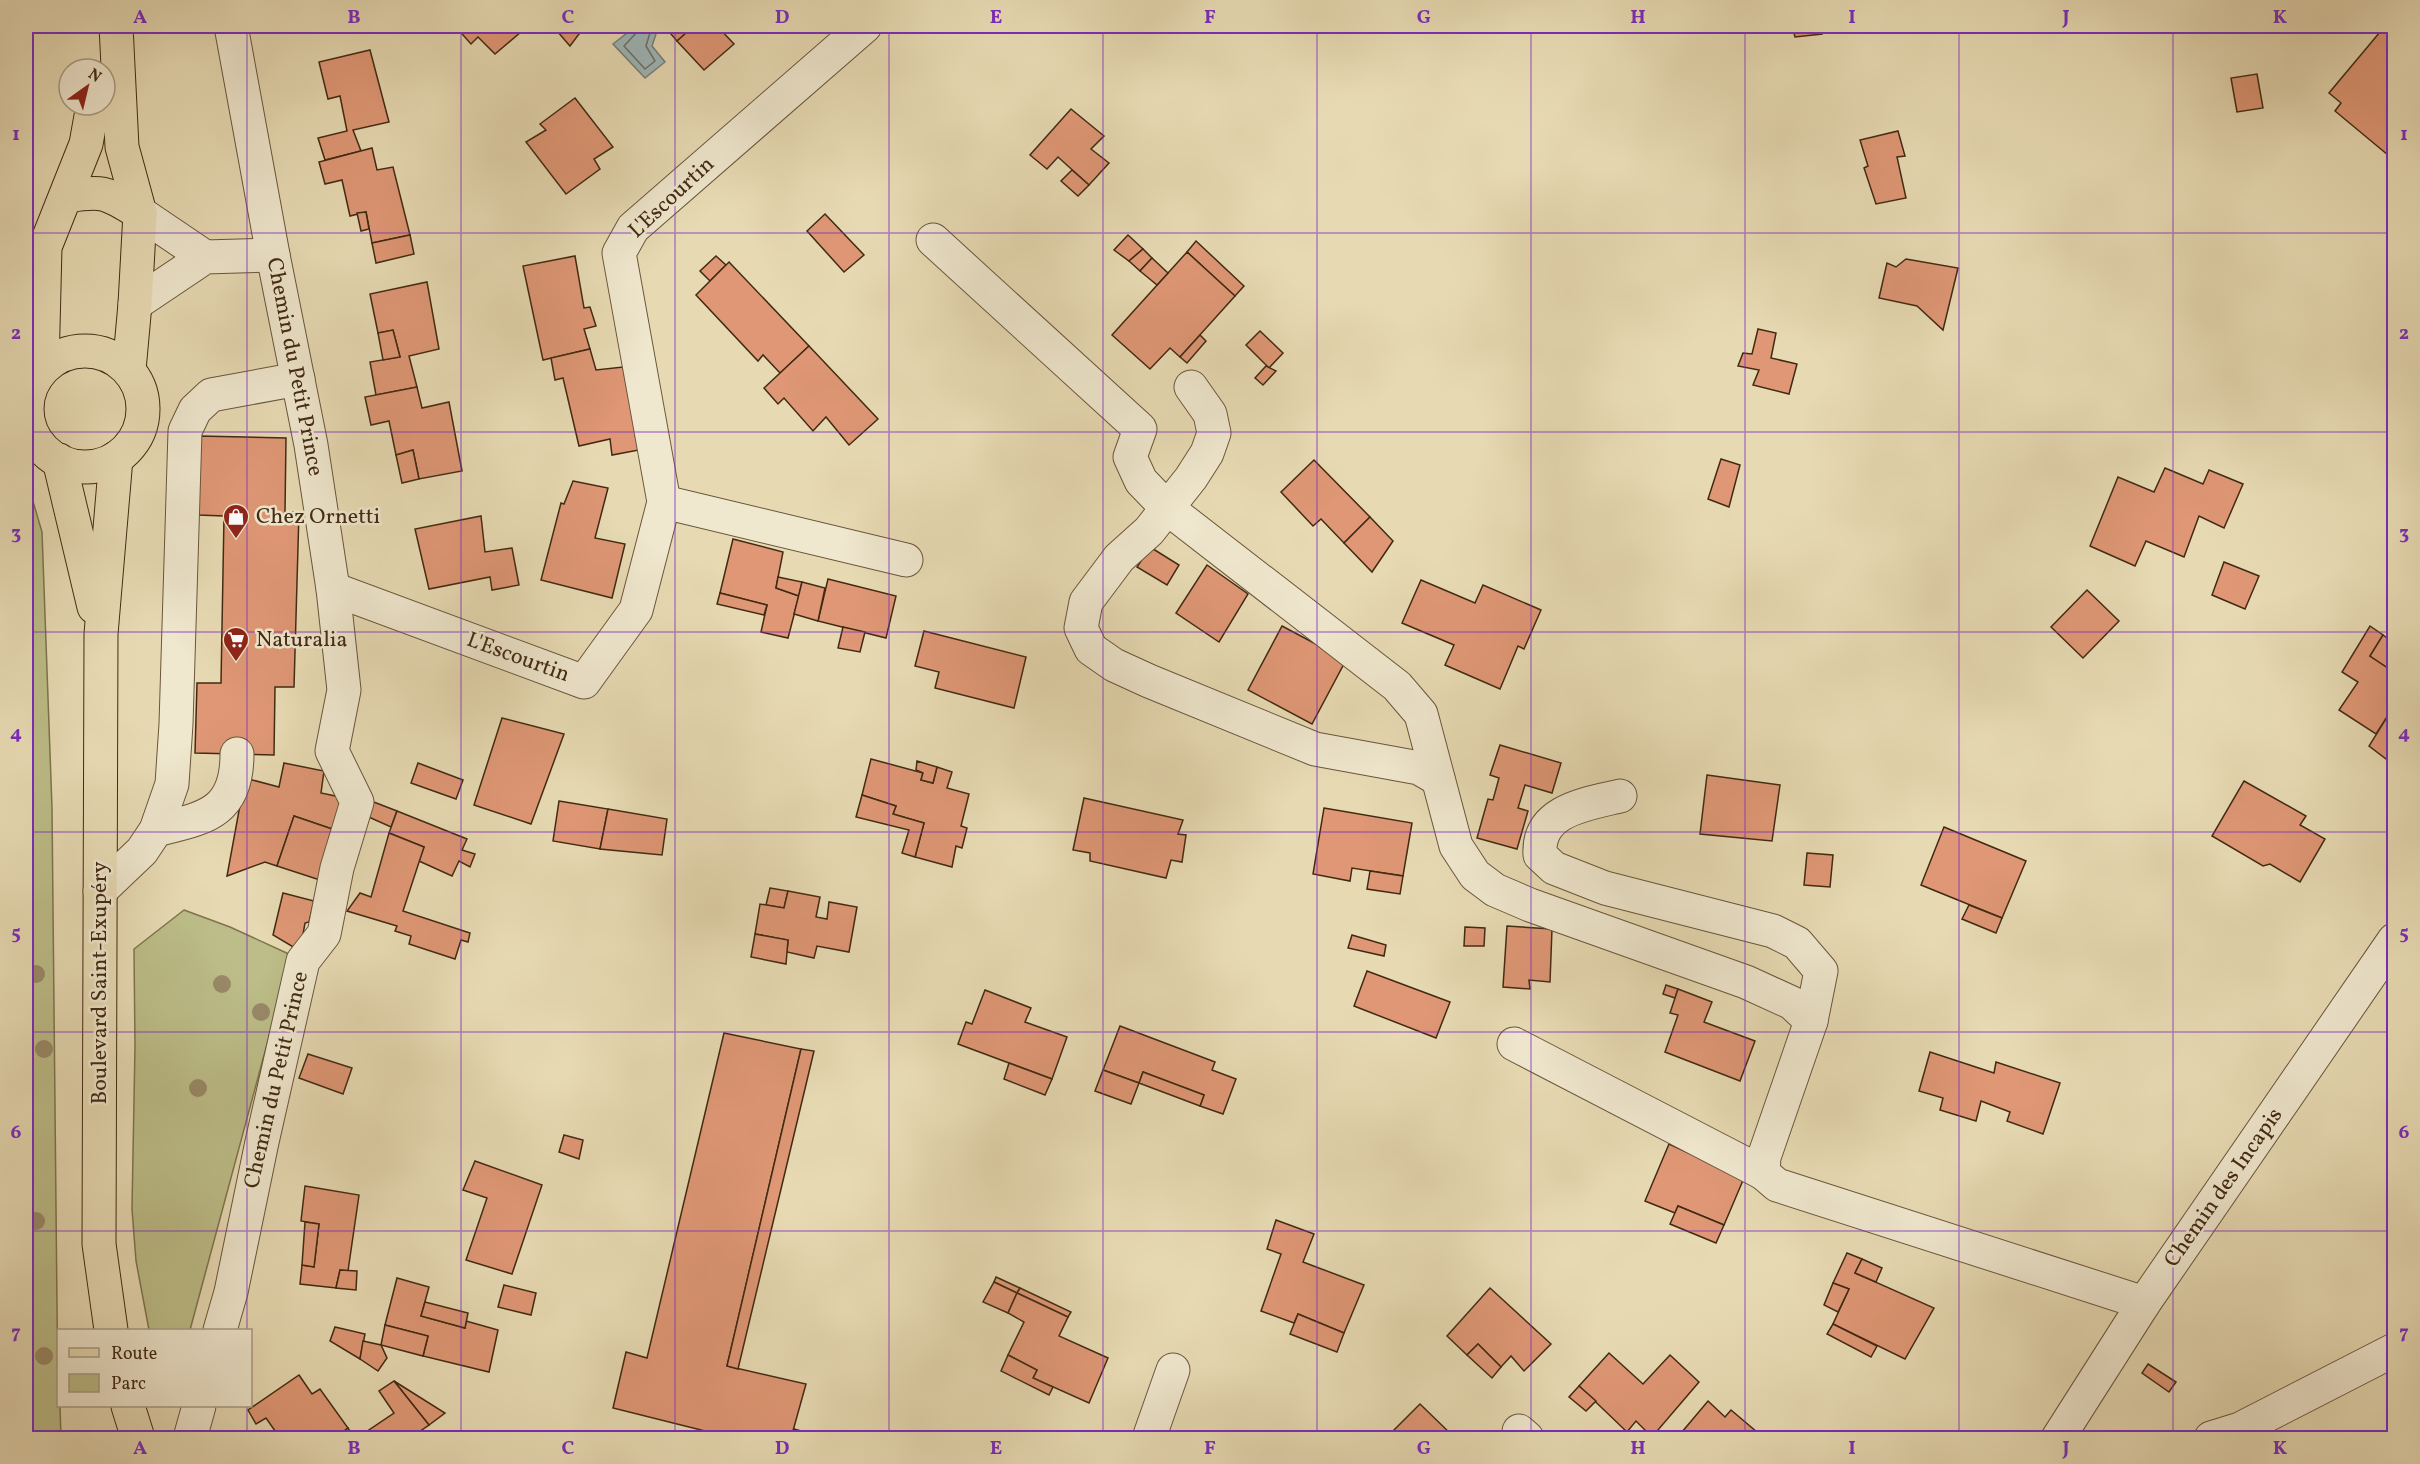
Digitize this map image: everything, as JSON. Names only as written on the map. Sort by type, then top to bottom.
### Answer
[{"type":"main road","points":[[101,57],[107,26]]},
{"type":"main road","points":[[116,26],[122,147],[140,213],[129,370]]},
{"type":"main road","points":[[35,375],[58,357],[77,350],[97,351],[115,358],[129,370],[139,386],[144,404],[142,422],[136,439],[124,453],[108,463],[89,468],[69,466],[52,457],[37,442],[27,424],[26,405],[35,375],[45,247],[86,144],[91,117]]},
{"type":"main road","points":[[66,196],[95,192],[108,194],[140,213]]},
{"type":"main road","name":"Boulevard Saint-Exupéry","points":[[111,1329],[99,1244],[101,634],[116,458]]},
{"type":"main road","name":"Boulevard Saint-Exupéry","points":[[59,460],[101,634]]},
{"type":"main road","points":[[128,1407],[138,1438]]},
{"type":"street","name":"Chemin du Petit Prince","points":[[220,1329],[231,1292],[303,961],[324,934],[337,868],[357,802],[332,751],[344,690],[333,589],[311,445],[231,26]]},
{"type":"street","name":"L'Escourtin","points":[[333,589],[584,682],[636,610],[664,502],[619,253],[633,228],[865,26]]},
{"type":"street","points":[[140,213],[205,257]]},
{"type":"street","points":[[933,240],[1140,429],[1130,457],[1141,481],[1167,508],[1397,686],[1421,714],[1456,846],[1475,875],[1495,890],[1530,905],[1746,982],[1792,1002],[1811,1021]]},
{"type":"street","points":[[135,304],[205,257],[273,255]]},
{"type":"street","points":[[100,891],[142,850],[156,830],[172,784],[185,431],[195,410],[211,395],[298,379]]},
{"type":"street","points":[[1191,387],[1210,414],[1214,434],[1207,453],[1149,531],[1119,558],[1086,602],[1081,628],[1091,649],[1114,664],[1149,681],[1315,749],[1419,768],[1438,779]]},
{"type":"street","points":[[664,502],[906,560]]},
{"type":"street","points":[[156,830],[201,819],[215,811],[228,795],[233,781],[237,754]]},
{"type":"street","points":[[1620,796],[1558,815],[1544,828],[1539,843],[1540,855],[1554,868],[1605,888],[1773,931],[1797,943],[1821,971],[1811,1021],[1764,1157],[1763,1173]]},
{"type":"street","name":"Chemin des Incapis","points":[[2066,1436],[2144,1303],[2394,940]]},
{"type":"street","points":[[1515,1044],[1763,1173],[1777,1185],[2144,1303]]},
{"type":"street","points":[[2234,1435],[2394,1350]]},
{"type":"street","points":[[1149,1438],[1173,1370]]},
{"type":"street","points":[[190,1438],[199,1407]]},
{"type":"green space","points":[[26,491],[32,498],[42,532],[52,808],[57,1407],[60,1407],[61,1438],[26,1438]]},
{"type":"green space","points":[[184,910],[230,927],[291,955],[190,1329],[149,1329],[136,1261],[132,1209],[134,949]]},
{"type":"water","points":[[636,26],[656,26],[658,28],[652,46],[665,62],[645,78],[613,44]]},
{"type":"building","points":[[455,26],[528,26],[495,54],[478,37],[471,44]]},
{"type":"building","points":[[563,26],[585,26],[570,46],[557,31]]},
{"type":"building","points":[[664,26],[679,26],[686,33],[677,41]]},
{"type":"building","points":[[679,26],[717,26],[734,44],[704,70],[677,41],[686,33]]},
{"type":"building","points":[[1773,26],[1792,26],[1793,29],[1774,32]]},
{"type":"building","points":[[1792,26],[1821,26],[1822,34],[1795,37]]},
{"type":"building","points":[[2385,26],[2394,26],[2394,148],[2388,155],[2335,111],[2341,103],[2329,93]]},
{"type":"building","points":[[370,50],[389,122],[353,130],[361,151],[325,160],[318,138],[347,131],[340,96],[328,99],[319,62]]},
{"type":"building","points":[[2257,74],[2263,108],[2237,112],[2231,78]]},
{"type":"building","points":[[575,98],[613,147],[594,159],[600,169],[566,194],[526,142],[546,130],[540,124]]},
{"type":"building","points":[[1071,109],[1104,136],[1091,149],[1109,163],[1089,185],[1058,157],[1047,169],[1030,155]]},
{"type":"building","points":[[1898,131],[1905,156],[1897,157],[1906,198],[1876,204],[1864,168],[1868,166],[1860,140]]},
{"type":"building","points":[[372,148],[377,170],[393,167],[410,235],[372,243],[366,212],[350,216],[342,180],[325,184],[319,162]]},
{"type":"building","points":[[1072,170],[1089,185],[1078,196],[1061,181]]},
{"type":"building","points":[[366,212],[369,229],[361,231],[357,213]]},
{"type":"building","points":[[825,214],[864,255],[844,272],[807,231]]},
{"type":"building","points":[[410,235],[414,254],[376,263],[372,243]]},
{"type":"building","points":[[1128,235],[1143,249],[1129,261],[1114,250]]},
{"type":"building","points":[[1196,241],[1244,286],[1235,296],[1187,252]]},
{"type":"building","points":[[1143,249],[1152,258],[1140,271],[1129,261]]},
{"type":"building","points":[[1187,252],[1235,296],[1180,357],[1170,348],[1150,369],[1112,335]]},
{"type":"building","points":[[575,256],[584,308],[590,307],[596,326],[584,329],[590,349],[543,360],[523,266]]},
{"type":"building","points":[[716,256],[726,265],[710,281],[700,271]]},
{"type":"building","points":[[1152,258],[1168,273],[1157,285],[1140,271]]},
{"type":"building","points":[[1906,259],[1958,268],[1943,330],[1917,306],[1879,298],[1887,263],[1896,267]]},
{"type":"building","points":[[729,262],[809,346],[780,373],[763,355],[758,361],[696,295]]},
{"type":"building","points":[[427,282],[439,349],[409,356],[417,387],[376,395],[370,362],[400,357],[393,330],[378,333],[370,294]]},
{"type":"building","points":[[1758,329],[1776,333],[1771,358],[1797,364],[1789,394],[1753,385],[1759,370],[1738,366],[1743,353],[1752,354]]},
{"type":"building","points":[[393,330],[400,357],[383,360],[378,333]]},
{"type":"building","points":[[1260,331],[1283,353],[1269,368],[1246,345]]},
{"type":"building","points":[[1200,335],[1206,341],[1187,363],[1180,357]]},
{"type":"building","points":[[809,346],[878,419],[849,445],[826,417],[813,431],[784,398],[778,404],[764,388]]},
{"type":"building","points":[[590,349],[596,370],[623,367],[639,450],[612,455],[610,439],[579,446],[563,378],[555,380],[551,358]]},
{"type":"building","points":[[1266,366],[1276,371],[1263,385],[1255,378]]},
{"type":"building","points":[[417,387],[422,408],[449,402],[462,471],[419,479],[413,450],[396,455],[389,421],[371,425],[365,397]]},
{"type":"building","points":[[199,436],[286,438],[285,512],[299,512],[294,687],[275,687],[274,755],[195,753],[197,683],[221,683],[224,516],[198,515]]},
{"type":"building","points":[[413,450],[419,479],[402,483],[396,455]]},
{"type":"building","points":[[1721,459],[1740,465],[1729,507],[1708,499]]},
{"type":"building","points":[[1314,460],[1370,517],[1344,543],[1321,519],[1313,526],[1281,492]]},
{"type":"building","points":[[2165,468],[2203,484],[2209,470],[2243,484],[2224,528],[2199,516],[2184,557],[2146,541],[2135,566],[2090,546],[2118,477],[2154,492]]},
{"type":"building","points":[[573,481],[608,488],[595,538],[625,544],[612,598],[541,580],[561,503],[564,504]]},
{"type":"building","points":[[481,516],[485,552],[512,548],[519,585],[492,590],[490,577],[429,589],[415,529]]},
{"type":"building","points":[[1370,517],[1393,541],[1372,572],[1344,543]]},
{"type":"building","points":[[733,539],[783,552],[776,588],[799,596],[788,638],[761,632],[767,605],[720,593]]},
{"type":"building","points":[[1150,547],[1179,565],[1167,585],[1137,567]]},
{"type":"building","points":[[2224,562],[2259,576],[2245,609],[2212,595]]},
{"type":"building","points":[[1207,565],[1248,594],[1219,642],[1176,613]]},
{"type":"building","points":[[778,577],[802,582],[799,596],[776,588]]},
{"type":"building","points":[[828,579],[896,596],[886,638],[818,621]]},
{"type":"building","points":[[1421,580],[1475,603],[1483,585],[1541,610],[1524,649],[1518,646],[1500,689],[1445,665],[1454,645],[1402,623]]},
{"type":"building","points":[[802,582],[825,588],[818,621],[794,614]]},
{"type":"building","points":[[2087,590],[2119,621],[2083,658],[2051,627]]},
{"type":"building","points":[[720,593],[767,605],[764,615],[717,604]]},
{"type":"building","points":[[1282,626],[1346,660],[1312,724],[1248,690]]},
{"type":"building","points":[[2370,626],[2383,635],[2370,656],[2394,672],[2394,706],[2376,734],[2339,710],[2358,682],[2342,672]]},
{"type":"building","points":[[843,627],[865,632],[860,652],[838,648]]},
{"type":"building","points":[[924,631],[1026,657],[1014,708],[935,688],[939,672],[915,666]]},
{"type":"building","points":[[2383,635],[2394,643],[2394,672],[2370,656]]},
{"type":"building","points":[[2394,706],[2394,765],[2369,746]]},
{"type":"building","points":[[502,718],[564,734],[531,824],[474,805]]},
{"type":"building","points":[[1500,745],[1561,763],[1552,793],[1525,785],[1518,808],[1528,811],[1517,849],[1477,838],[1488,799],[1493,800],[1499,778],[1490,775]]},
{"type":"building","points":[[871,759],[923,773],[921,780],[933,783],[937,767],[952,772],[947,788],[969,794],[961,826],[967,828],[962,848],[956,846],[952,867],[915,857],[924,823],[893,814],[896,806],[862,795]]},
{"type":"building","points":[[917,761],[937,767],[933,783],[921,780],[923,773],[916,770]]},
{"type":"building","points":[[284,763],[324,771],[321,793],[340,797],[342,803],[335,830],[294,816],[277,866],[265,862],[227,876],[245,778],[279,787]]},
{"type":"building","points":[[418,763],[463,780],[456,799],[411,783]]},
{"type":"building","points":[[1707,775],[1780,785],[1772,841],[1700,834]]},
{"type":"building","points":[[2244,781],[2306,816],[2300,825],[2325,839],[2300,882],[2270,864],[2263,866],[2212,836]]},
{"type":"building","points":[[862,795],[896,806],[893,814],[924,823],[915,857],[902,853],[909,830],[856,817]]},
{"type":"building","points":[[1084,798],[1183,820],[1178,834],[1186,835],[1182,862],[1171,860],[1166,878],[1090,861],[1090,853],[1073,850]]},
{"type":"building","points":[[366,799],[397,811],[391,827],[362,814]]},
{"type":"building","points":[[559,801],[608,809],[600,849],[553,841]]},
{"type":"building","points":[[1324,808],[1412,823],[1403,876],[1352,868],[1350,881],[1313,874]]},
{"type":"building","points":[[608,809],[667,819],[662,855],[600,849]]},
{"type":"building","points":[[397,811],[467,839],[462,850],[475,854],[470,867],[459,861],[452,876],[419,861],[424,847],[389,833]]},
{"type":"building","points":[[294,816],[335,830],[320,880],[277,866]]},
{"type":"building","points":[[1944,827],[2026,861],[2002,918],[1921,885]]},
{"type":"building","points":[[389,833],[424,847],[403,911],[470,933],[468,942],[461,940],[455,959],[409,944],[411,936],[395,931],[397,926],[347,911],[360,893],[371,897]]},
{"type":"building","points":[[1807,853],[1833,855],[1830,887],[1804,885]]},
{"type":"building","points":[[1370,871],[1403,876],[1400,894],[1367,889]]},
{"type":"building","points":[[770,888],[788,891],[784,908],[766,905]]},
{"type":"building","points":[[788,891],[820,897],[816,917],[827,919],[829,902],[857,907],[849,952],[817,946],[814,958],[787,952],[788,940],[755,934],[760,904],[784,908]]},
{"type":"building","points":[[283,893],[314,901],[309,922],[305,923],[300,951],[273,935]]},
{"type":"building","points":[[1969,905],[2002,918],[1996,933],[1962,919]]},
{"type":"building","points":[[1507,926],[1552,929],[1550,982],[1529,980],[1530,989],[1503,987]]},
{"type":"building","points":[[1465,927],[1485,928],[1484,946],[1464,946]]},
{"type":"building","points":[[755,934],[788,940],[786,964],[751,957]]},
{"type":"building","points":[[1352,935],[1386,945],[1384,956],[1348,948]]},
{"type":"building","points":[[1367,971],[1450,1002],[1436,1038],[1354,1006]]},
{"type":"building","points":[[1666,985],[1678,989],[1675,998],[1663,994]]},
{"type":"building","points":[[1678,989],[1712,1002],[1704,1022],[1755,1041],[1740,1081],[1665,1052],[1678,1015],[1670,1013]]},
{"type":"building","points":[[985,990],[1031,1008],[1025,1022],[1067,1037],[1052,1079],[958,1044],[966,1022],[972,1024]]},
{"type":"building","points":[[1120,1026],[1215,1062],[1212,1070],[1236,1079],[1223,1114],[1200,1106],[1204,1095],[1143,1072],[1139,1083],[1103,1070]]},
{"type":"building","points":[[724,1033],[801,1049],[727,1366],[806,1384],[791,1438],[733,1438],[613,1408],[626,1352],[647,1358]]},
{"type":"building","points":[[801,1049],[814,1051],[738,1369],[727,1366]]},
{"type":"building","points":[[1930,1052],[1994,1073],[1996,1062],[2060,1083],[2043,1134],[2007,1121],[2010,1112],[1981,1101],[1976,1121],[1940,1110],[1943,1098],[1919,1091]]},
{"type":"building","points":[[308,1054],[352,1068],[343,1094],[299,1078]]},
{"type":"building","points":[[1009,1063],[1052,1079],[1045,1095],[1004,1079]]},
{"type":"building","points":[[1103,1070],[1139,1083],[1131,1104],[1095,1091]]},
{"type":"building","points":[[1143,1072],[1204,1095],[1200,1106],[1139,1083]]},
{"type":"building","points":[[564,1135],[583,1140],[579,1159],[559,1152]]},
{"type":"building","points":[[1669,1144],[1744,1178],[1724,1225],[1678,1206],[1675,1213],[1645,1201]]},
{"type":"building","points":[[475,1161],[542,1185],[512,1274],[466,1260],[487,1198],[463,1190]]},
{"type":"building","points":[[305,1186],[359,1195],[348,1271],[340,1270],[336,1288],[300,1284],[302,1265],[314,1267],[319,1224],[301,1221]]},
{"type":"building","points":[[1678,1206],[1724,1225],[1716,1243],[1670,1224]]},
{"type":"building","points":[[1276,1220],[1314,1234],[1303,1262],[1364,1285],[1344,1333],[1298,1314],[1294,1323],[1261,1311],[1281,1254],[1267,1249]]},
{"type":"building","points":[[305,1222],[319,1224],[314,1267],[302,1265]]},
{"type":"building","points":[[1847,1253],[1862,1259],[1855,1273],[1934,1308],[1905,1359],[1833,1324],[1849,1289],[1833,1283]]},
{"type":"building","points":[[1862,1259],[1882,1268],[1876,1282],[1855,1273]]},
{"type":"building","points":[[340,1270],[357,1271],[356,1290],[336,1288]]},
{"type":"building","points":[[996,1277],[1020,1288],[1017,1293],[994,1282]]},
{"type":"building","points":[[397,1278],[429,1287],[421,1316],[465,1328],[466,1321],[498,1330],[489,1372],[423,1356],[428,1336],[385,1325]]},
{"type":"building","points":[[994,1282],[1017,1293],[1008,1313],[983,1302]]},
{"type":"building","points":[[1833,1283],[1849,1289],[1838,1312],[1824,1305]]},
{"type":"building","points":[[504,1285],[536,1293],[531,1315],[498,1307]]},
{"type":"building","points":[[1020,1288],[1071,1312],[1068,1317],[1017,1293]]},
{"type":"building","points":[[1490,1288],[1551,1344],[1524,1371],[1511,1356],[1501,1367],[1478,1344],[1467,1355],[1447,1336]]},
{"type":"building","points":[[1017,1293],[1068,1317],[1059,1336],[1108,1358],[1089,1403],[1033,1378],[1037,1370],[1008,1355],[1024,1322],[1008,1313]]},
{"type":"building","points":[[425,1302],[468,1313],[465,1328],[421,1316]]},
{"type":"building","points":[[1298,1314],[1344,1333],[1337,1352],[1290,1334]]},
{"type":"building","points":[[1833,1324],[1877,1346],[1871,1357],[1827,1334]]},
{"type":"building","points":[[385,1325],[428,1336],[423,1356],[381,1345]]},
{"type":"building","points":[[335,1327],[365,1334],[360,1359],[330,1341]]},
{"type":"building","points":[[363,1341],[381,1345],[387,1358],[378,1371],[360,1359]]},
{"type":"building","points":[[1478,1344],[1501,1367],[1492,1378],[1467,1355]]},
{"type":"building","points":[[1609,1353],[1643,1384],[1670,1355],[1699,1382],[1652,1437],[1636,1421],[1627,1432],[1579,1386]]},
{"type":"building","points":[[1008,1355],[1037,1370],[1033,1378],[1053,1387],[1049,1395],[1001,1371]]},
{"type":"building","points":[[2148,1364],[2176,1382],[2169,1392],[2142,1373]]},
{"type":"building","points":[[299,1375],[312,1394],[320,1389],[348,1428],[337,1438],[280,1438],[266,1418],[256,1424],[248,1410]]},
{"type":"building","points":[[394,1381],[445,1413],[429,1425]]},
{"type":"building","points":[[394,1381],[429,1425],[410,1438],[357,1438],[394,1413],[379,1391]]},
{"type":"building","points":[[1579,1386],[1596,1401],[1586,1411],[1569,1397]]},
{"type":"building","points":[[1708,1401],[1725,1417],[1731,1410],[1764,1438],[1689,1438],[1682,1432]]},
{"type":"building","points":[[1420,1404],[1455,1438],[1386,1438]]},
{"type":"building","points":[[348,1428],[354,1438],[336,1437]]},
{"type":"building","points":[[794,1429],[816,1435],[815,1438],[791,1438]]},
{"type":"place","name":"Chez Ornetti","points":[[236,540]]},
{"type":"place","name":"Naturalia","points":[[236,663]]}]
